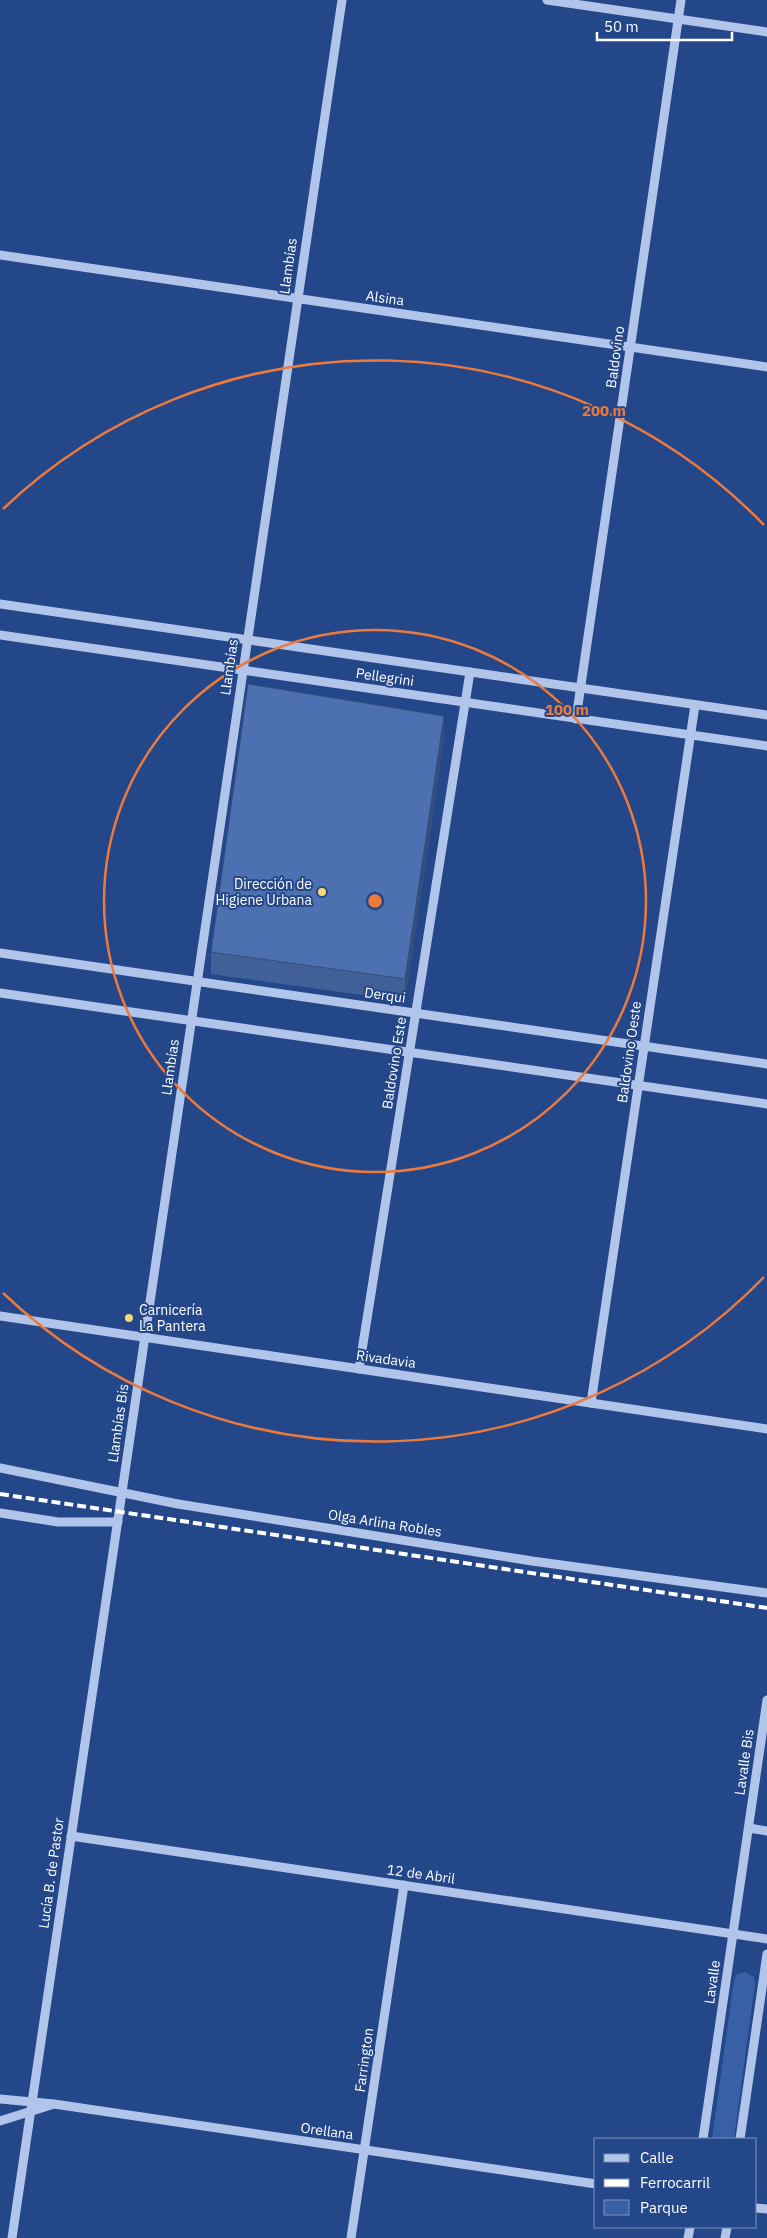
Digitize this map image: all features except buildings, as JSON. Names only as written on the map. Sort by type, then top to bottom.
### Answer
[{"type":"street","name":"Llambías","points":[[144,1337],[342,0]]},
{"type":"street","points":[[547,0],[767,32]]},
{"type":"street","name":"Baldovino","points":[[576,719],[682,0]]},
{"type":"street","name":"Alsina","points":[[0,255],[767,367]]},
{"type":"street","name":"Pellegrini","points":[[0,604],[767,715]]},
{"type":"street","name":"Pellegrini","points":[[0,635],[767,746]]},
{"type":"street","name":"Baldovino Este","points":[[360,1369],[470,672]]},
{"type":"street","name":"Baldovino Oeste","points":[[591,1403],[694,705]]},
{"type":"street","name":"Derqui","points":[[0,953],[767,1064]]},
{"type":"street","points":[[0,993],[767,1104]]},
{"type":"street","name":"Rivadavia","points":[[0,1316],[767,1429]]},
{"type":"street","name":"Llambías Bis","points":[[119,1517],[144,1337]]},
{"type":"street","name":"Olga Arlina Robles","points":[[0,1468],[122,1493],[522,1559],[767,1593]]},
{"type":"street","points":[[0,1513],[58,1522],[119,1517]]},
{"type":"street","name":"Lucía B. de Pastor","points":[[12,2238],[119,1517]]},
{"type":"street","name":"Lavalle Bis","points":[[749,1828],[767,1700]]},
{"type":"street","points":[[749,1828],[767,1831]]},
{"type":"street","name":"Lavalle","points":[[703,2138],[749,1828]]},
{"type":"street","name":"12 de Abril","points":[[71,1836],[767,1939]]},
{"type":"street","name":"Farrington","points":[[351,2238],[404,1885]]},
{"type":"street","points":[[740,2138],[767,1954]]},
{"type":"street","name":"Orellana","points":[[0,2099],[54,2104],[594,2184]]},
{"type":"street","name":"Orellana","points":[[0,2121],[54,2104]]},
{"type":"green space","points":[[745,1972],[754,1977],[755,1984],[734,2138],[712,2138],[734,1980],[737,1974]]},
{"type":"railway","points":[[0,1494],[767,1608]]},
{"type":"place","name":"Dirección de Higiene Urbana","points":[[322,892]]},
{"type":"place","name":"Carnicería La Pantera","points":[[129,1318]]}]
